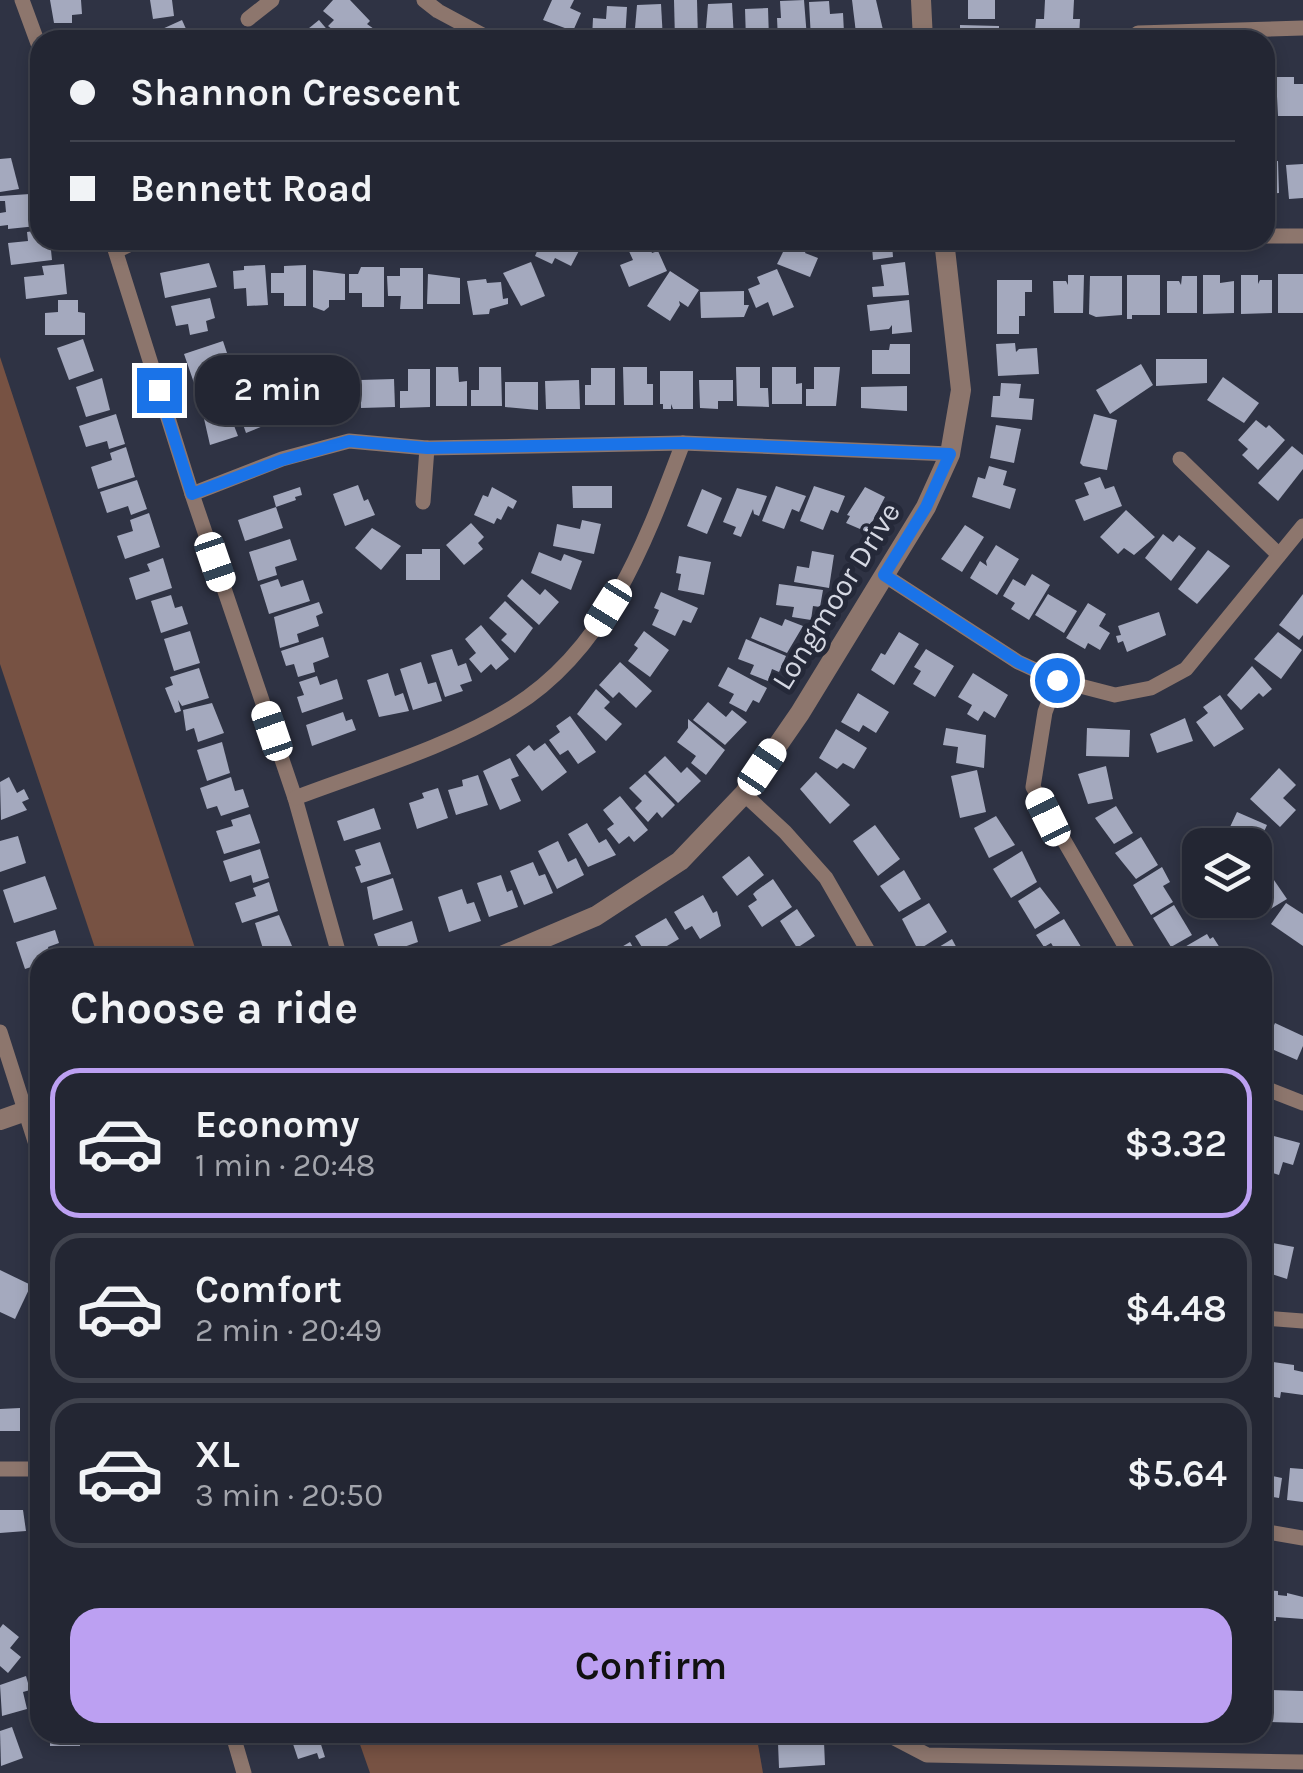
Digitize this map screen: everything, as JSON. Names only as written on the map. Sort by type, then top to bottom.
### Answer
[{"type":"street","points":[[22,0],[33,30]]},
{"type":"street","points":[[248,20],[272,0]]},
{"type":"street","points":[[424,0],[473,30]]},
{"type":"street","points":[[921,0],[922,30]]},
{"type":"street","points":[[1220,30],[1303,28]]},
{"type":"street","points":[[1275,236],[1303,236]]},
{"type":"street","points":[[116,250],[192,494],[295,798],[337,948]]},
{"type":"street","name":"Longmoor Drive","points":[[521,948],[596,916],[680,861],[744,794],[800,713],[926,507],[950,454],[961,390],[946,250]]},
{"type":"street","points":[[192,494],[282,460],[349,441],[427,448],[683,443],[950,454]]},
{"type":"street","points":[[295,798],[470,730],[514,706],[552,678],[593,633],[624,583],[655,518],[683,443]]},
{"type":"street","points":[[423,502],[427,448]]},
{"type":"street","points":[[1180,459],[1280,555]]},
{"type":"street","points":[[884,575],[1018,662],[1057,680],[1114,694],[1151,688],[1186,669],[1303,526]]},
{"type":"street","points":[[1057,680],[1044,712],[1033,787],[1126,948]]},
{"type":"street","points":[[744,794],[826,878],[866,948]]},
{"type":"street","points":[[0,1032],[30,1103]]},
{"type":"street","points":[[1272,1091],[1303,1103]]},
{"type":"street","points":[[0,1120],[30,1109]]},
{"type":"street","points":[[1272,1318],[1303,1320]]},
{"type":"street","points":[[0,1468],[30,1468]]},
{"type":"street","points":[[1272,1532],[1303,1538]]},
{"type":"street","points":[[235,1743],[244,1773]]},
{"type":"street","points":[[904,1743],[927,1755],[1303,1762]]},
{"type":"shaded area","points":[[0,357],[195,948],[95,948],[0,664]]},
{"type":"shaded area","points":[[360,1743],[758,1743],[763,1773],[370,1773]]},
{"type":"building","points":[[50,0],[81,0],[82,14],[72,15],[72,23],[54,23]]},
{"type":"building","points":[[150,0],[172,0],[174,16],[153,19]]},
{"type":"building","points":[[333,0],[350,0],[374,29],[333,30],[328,26],[334,20],[323,11]]},
{"type":"building","points":[[552,0],[574,0],[570,8],[581,13],[573,30],[543,20]]},
{"type":"building","points":[[674,0],[697,0],[698,30],[675,30]]},
{"type":"building","points":[[804,0],[806,30],[778,30],[780,1]]},
{"type":"building","points":[[852,0],[876,0],[883,30],[856,30]]},
{"type":"building","points":[[968,0],[995,0],[995,19],[968,19]]},
{"type":"building","points":[[1045,0],[1074,0],[1073,19],[1080,19],[1079,30],[1035,30],[1036,19],[1044,19]]},
{"type":"building","points":[[829,1],[830,14],[843,13],[844,30],[811,30],[809,2]]},
{"type":"building","points":[[732,3],[733,30],[706,30],[708,4]]},
{"type":"building","points":[[661,4],[662,30],[635,30],[637,5]]},
{"type":"building","points":[[607,6],[627,7],[626,30],[592,30],[593,18],[606,19]]},
{"type":"building","points":[[768,8],[769,30],[746,30],[745,9]]},
{"type":"building","points":[[182,20],[186,30],[160,30]]},
{"type":"building","points":[[319,20],[328,30],[307,30]]},
{"type":"building","points":[[960,25],[999,26],[999,30],[960,30]]},
{"type":"building","points":[[1276,77],[1294,77],[1294,84],[1303,84],[1303,116],[1278,116]]},
{"type":"building","points":[[11,158],[19,189],[0,192],[0,159]]},
{"type":"building","points":[[1278,161],[1279,193],[1275,193]]},
{"type":"building","points":[[1303,164],[1303,198],[1289,199],[1286,165]]},
{"type":"building","points":[[30,194],[30,227],[0,226],[0,213],[6,212],[0,196]]},
{"type":"building","points":[[30,232],[30,250],[51,250],[52,260],[11,265],[8,243],[28,241]]},
{"type":"building","points":[[538,250],[579,250],[571,266],[555,258],[552,264],[535,256]]},
{"type":"building","points":[[628,250],[658,251],[667,271],[629,287],[620,265],[633,260]]},
{"type":"building","points":[[784,250],[806,250],[805,253],[818,258],[810,277],[777,264]]},
{"type":"building","points":[[872,250],[892,250],[893,257],[873,260]]},
{"type":"building","points":[[531,262],[545,296],[521,306],[503,273]]},
{"type":"building","points":[[905,262],[909,295],[873,297],[872,287],[884,286],[881,265]]},
{"type":"building","points":[[209,263],[217,287],[165,298],[160,273]]},
{"type":"building","points":[[64,264],[67,294],[26,299],[24,277],[44,275],[42,266]]},
{"type":"building","points":[[265,265],[268,305],[247,306],[246,288],[234,289],[233,271]]},
{"type":"building","points":[[306,265],[306,306],[284,306],[284,293],[271,293],[271,273],[284,273],[284,266]]},
{"type":"building","points":[[361,267],[384,267],[384,307],[362,307],[362,293],[349,293],[349,274],[358,274]]},
{"type":"building","points":[[400,268],[423,268],[423,309],[400,309],[401,296],[388,296],[387,276],[400,276]]},
{"type":"building","points":[[777,269],[794,307],[773,316],[768,302],[756,308],[748,289],[760,284],[757,277]]},
{"type":"building","points":[[313,270],[345,274],[345,300],[329,300],[324,311],[313,307]]},
{"type":"building","points":[[670,271],[699,290],[688,307],[679,301],[670,321],[647,306]]},
{"type":"building","points":[[428,274],[460,278],[460,304],[427,304]]},
{"type":"building","points":[[1278,274],[1303,274],[1303,313],[1278,313]]},
{"type":"building","points":[[1068,275],[1084,275],[1083,313],[1054,313],[1053,281],[1066,281],[1068,285]]},
{"type":"building","points":[[1127,275],[1160,275],[1160,315],[1132,315],[1132,319],[1127,319]]},
{"type":"building","points":[[1203,275],[1220,275],[1220,283],[1234,281],[1234,313],[1203,314]]},
{"type":"building","points":[[1241,275],[1258,275],[1258,284],[1260,280],[1272,280],[1272,313],[1241,314]]},
{"type":"building","points":[[1090,276],[1122,276],[1122,315],[1089,314]]},
{"type":"building","points":[[1182,276],[1197,276],[1197,313],[1167,313],[1167,281],[1179,281],[1181,285]]},
{"type":"building","points":[[486,279],[487,283],[501,282],[503,299],[508,298],[508,304],[490,309],[489,314],[473,315],[467,281]]},
{"type":"building","points":[[997,280],[1032,280],[1032,292],[1025,292],[1025,316],[1019,316],[1019,334],[997,334]]},
{"type":"building","points":[[744,291],[744,305],[749,305],[744,317],[701,318],[700,292]]},
{"type":"building","points":[[210,298],[215,318],[206,321],[208,331],[190,335],[188,324],[176,326],[171,306]]},
{"type":"building","points":[[58,300],[78,300],[78,312],[85,313],[85,335],[45,335],[45,313],[58,312]]},
{"type":"building","points":[[909,300],[912,332],[892,334],[892,325],[889,329],[870,331],[867,305]]},
{"type":"building","points":[[83,339],[94,371],[69,380],[57,348]]},
{"type":"building","points":[[223,341],[230,362],[209,369],[212,377],[194,383],[184,354]]},
{"type":"building","points":[[1015,343],[1016,352],[1037,348],[1039,374],[998,376],[996,344]]},
{"type":"building","points":[[890,344],[910,344],[910,374],[872,374],[872,350],[889,350]]},
{"type":"building","points":[[1156,359],[1207,359],[1207,383],[1156,386]]},
{"type":"building","points":[[1141,364],[1153,385],[1110,414],[1096,390]]},
{"type":"building","points":[[436,367],[458,367],[459,382],[467,381],[467,406],[436,406]]},
{"type":"building","points":[[479,367],[501,367],[502,406],[471,406],[471,390],[479,390]]},
{"type":"building","points":[[623,367],[647,367],[647,384],[653,384],[653,405],[624,405]]},
{"type":"building","points":[[736,367],[760,367],[760,388],[768,388],[769,407],[737,406]]},
{"type":"building","points":[[772,367],[796,367],[796,384],[802,383],[802,404],[772,404]]},
{"type":"building","points":[[814,367],[840,367],[836,406],[806,406],[806,389],[814,389]]},
{"type":"building","points":[[591,368],[615,368],[615,405],[585,405],[585,385],[591,385]]},
{"type":"building","points":[[408,369],[430,369],[430,407],[400,408],[400,391],[408,391]]},
{"type":"building","points":[[660,371],[693,371],[693,409],[673,409],[671,404],[671,409],[663,409]]},
{"type":"building","points":[[295,374],[302,394],[310,392],[316,410],[287,420],[274,381]]},
{"type":"building","points":[[337,376],[352,376],[354,410],[321,408],[321,383],[337,383]]},
{"type":"building","points":[[1223,377],[1259,403],[1244,423],[1207,400]]},
{"type":"building","points":[[102,378],[110,410],[86,417],[76,387]]},
{"type":"building","points":[[394,379],[395,407],[361,408],[360,380]]},
{"type":"building","points":[[579,380],[580,409],[546,409],[545,381]]},
{"type":"building","points":[[699,380],[733,380],[733,401],[718,401],[718,409],[700,408]]},
{"type":"building","points":[[505,382],[538,382],[538,410],[505,407]]},
{"type":"building","points":[[1001,383],[1021,384],[1019,398],[1034,399],[1032,420],[991,417],[993,396],[1000,396]]},
{"type":"building","points":[[269,386],[280,419],[246,433],[236,404],[248,400],[246,394]]},
{"type":"building","points":[[907,386],[907,411],[861,408],[861,387]]},
{"type":"building","points":[[222,394],[238,436],[210,445],[200,401]]},
{"type":"building","points":[[116,414],[125,444],[109,449],[107,441],[86,447],[79,426]]},
{"type":"building","points":[[1094,414],[1117,420],[1107,470],[1080,463]]},
{"type":"building","points":[[1256,420],[1266,428],[1269,425],[1285,440],[1258,470],[1242,455],[1248,449],[1238,440]]},
{"type":"building","points":[[996,425],[1021,429],[1014,463],[990,458]]},
{"type":"building","points":[[1292,446],[1303,455],[1303,469],[1278,501],[1258,483]]},
{"type":"building","points":[[126,447],[135,477],[98,489],[91,467],[112,460],[110,453]]},
{"type":"building","points":[[989,466],[1007,471],[1003,485],[1016,489],[1010,509],[972,497],[978,477],[985,479]]},
{"type":"building","points":[[1100,477],[1105,489],[1114,486],[1122,506],[1084,521],[1075,500],[1089,495],[1084,483]]},
{"type":"building","points":[[137,480],[147,509],[131,515],[128,506],[107,513],[100,492]]},
{"type":"building","points":[[358,485],[375,515],[345,526],[333,494]]},
{"type":"building","points":[[572,486],[612,486],[612,508],[573,508]]},
{"type":"building","points":[[776,486],[806,496],[799,512],[792,509],[784,529],[762,521]]},
{"type":"building","points":[[814,486],[845,496],[838,513],[831,510],[823,530],[800,521]]},
{"type":"building","points":[[300,487],[302,495],[296,500],[276,507],[273,496]]},
{"type":"building","points":[[492,487],[517,501],[494,524],[474,515],[483,495],[488,497]]},
{"type":"building","points":[[865,487],[885,497],[867,532],[846,523]]},
{"type":"building","points":[[737,488],[767,496],[759,516],[753,509],[741,537],[733,534],[736,527],[723,522]]},
{"type":"building","points":[[702,489],[722,498],[707,534],[687,526]]},
{"type":"building","points":[[276,507],[283,528],[245,541],[238,520]]},
{"type":"building","points":[[1126,510],[1155,537],[1134,555],[1124,548],[1118,554],[1100,537]]},
{"type":"building","points":[[149,513],[160,547],[125,559],[117,536],[133,531],[130,520]]},
{"type":"building","points":[[582,520],[601,524],[594,554],[553,546],[557,524],[580,529]]},
{"type":"building","points":[[471,523],[484,537],[478,543],[483,549],[464,565],[446,545]]},
{"type":"building","points":[[965,525],[984,537],[962,572],[941,559]]},
{"type":"building","points":[[372,528],[401,546],[381,570],[355,548]]},
{"type":"building","points":[[1163,534],[1173,542],[1179,535],[1196,548],[1171,581],[1145,558]]},
{"type":"building","points":[[290,539],[297,560],[275,567],[277,575],[258,581],[249,552]]},
{"type":"building","points":[[996,545],[1019,559],[997,595],[970,578],[980,561],[987,566]]},
{"type":"building","points":[[422,549],[440,549],[440,580],[406,580],[406,554],[422,554]]},
{"type":"building","points":[[1208,550],[1230,566],[1197,604],[1178,589]]},
{"type":"building","points":[[812,551],[834,555],[829,588],[794,582],[797,566],[809,568]]},
{"type":"building","points":[[539,552],[561,561],[564,554],[582,561],[571,590],[531,573]]},
{"type":"building","points":[[679,556],[711,562],[704,595],[678,590]]},
{"type":"building","points":[[163,558],[172,588],[136,600],[129,578],[150,571],[147,564]]},
{"type":"building","points":[[1032,574],[1050,585],[1029,620],[1011,609],[1015,603],[1003,596],[1013,579],[1025,586]]},
{"type":"building","points":[[278,579],[281,587],[303,580],[310,601],[269,614],[260,585]]},
{"type":"building","points":[[522,579],[540,595],[545,589],[559,602],[539,625],[507,596]]},
{"type":"building","points":[[779,584],[823,590],[820,607],[813,606],[811,620],[792,617],[794,607],[776,605]]},
{"type":"building","points":[[661,592],[698,608],[691,623],[683,620],[675,636],[652,625]]},
{"type":"building","points":[[1048,594],[1077,611],[1064,633],[1035,615]]},
{"type":"building","points":[[1303,594],[1303,635],[1299,640],[1279,625]]},
{"type":"building","points":[[171,595],[175,608],[182,606],[188,624],[161,633],[151,601]]},
{"type":"building","points":[[505,601],[533,628],[515,653],[501,640],[507,634],[489,618]]},
{"type":"building","points":[[319,602],[323,613],[316,616],[319,626],[297,634],[299,642],[280,648],[274,617]]},
{"type":"building","points":[[1088,603],[1106,614],[1099,626],[1110,633],[1100,650],[1088,643],[1085,649],[1066,638]]},
{"type":"building","points":[[1159,612],[1166,635],[1127,652],[1123,641],[1118,643],[1118,626]]},
{"type":"building","points":[[760,617],[782,626],[785,619],[803,626],[787,653],[751,638]]},
{"type":"building","points":[[481,625],[509,659],[496,670],[491,664],[481,673],[469,659],[476,653],[465,639]]},
{"type":"building","points":[[190,631],[200,663],[174,671],[164,639]]},
{"type":"building","points":[[644,631],[669,650],[650,677],[628,661]]},
{"type":"building","points":[[899,632],[919,644],[894,685],[871,670]]},
{"type":"building","points":[[1278,632],[1302,650],[1281,679],[1254,659]]},
{"type":"building","points":[[323,637],[329,657],[313,663],[315,672],[298,677],[294,664],[286,666],[281,651]]},
{"type":"building","points":[[746,639],[786,656],[779,672],[772,669],[768,681],[750,674],[754,665],[738,659]]},
{"type":"building","points":[[452,649],[458,666],[466,663],[472,681],[460,685],[463,691],[445,697],[431,655]]},
{"type":"building","points":[[926,649],[954,666],[935,697],[913,684],[921,671],[914,667]]},
{"type":"building","points":[[421,662],[428,684],[436,682],[442,701],[413,710],[400,669]]},
{"type":"building","points":[[620,662],[652,691],[636,708],[619,692],[613,698],[599,685]]},
{"type":"building","points":[[1252,666],[1272,689],[1263,697],[1259,693],[1241,710],[1227,695]]},
{"type":"building","points":[[728,667],[767,688],[759,703],[753,700],[746,712],[729,703],[734,694],[718,686]]},
{"type":"building","points":[[199,668],[209,698],[182,706],[178,700],[181,711],[175,713],[165,688],[173,685],[170,677]]},
{"type":"building","points":[[388,673],[395,696],[403,693],[409,711],[379,717],[367,680]]},
{"type":"building","points":[[973,673],[1008,695],[995,718],[984,711],[978,721],[967,714],[972,705],[958,697]]},
{"type":"building","points":[[317,676],[320,685],[337,679],[343,699],[302,713],[297,697],[304,695],[299,682]]},
{"type":"building","points":[[596,689],[610,702],[604,708],[622,724],[606,741],[577,714]]},
{"type":"building","points":[[858,693],[889,712],[876,733],[863,725],[859,732],[841,722]]},
{"type":"building","points":[[1220,695],[1244,729],[1214,747],[1196,722],[1208,713],[1203,707]]},
{"type":"building","points":[[708,702],[726,717],[732,710],[747,722],[725,745],[693,720]]},
{"type":"building","points":[[212,703],[224,733],[198,742],[194,728],[186,731],[183,710]]},
{"type":"building","points":[[343,712],[346,721],[352,719],[356,730],[312,746],[306,725]]},
{"type":"building","points":[[570,716],[596,752],[578,764],[568,750],[560,755],[549,740],[560,732],[556,726]]},
{"type":"building","points":[[1185,718],[1193,741],[1157,753],[1150,734]]},
{"type":"building","points":[[688,719],[725,750],[706,775],[691,763],[696,756],[677,742],[688,728]]},
{"type":"building","points":[[946,728],[986,735],[984,768],[956,763],[958,747],[943,745]]},
{"type":"building","points":[[1087,728],[1130,730],[1129,757],[1086,756]]},
{"type":"building","points":[[836,729],[867,748],[854,769],[843,763],[837,769],[819,758]]},
{"type":"building","points":[[222,742],[230,773],[207,781],[197,750]]},
{"type":"building","points":[[545,743],[567,772],[542,791],[516,755],[529,745],[534,751]]},
{"type":"building","points":[[665,756],[681,773],[687,767],[701,781],[678,803],[648,772]]},
{"type":"building","points":[[510,758],[519,776],[511,779],[521,801],[500,810],[483,771]]},
{"type":"building","points":[[1106,766],[1113,799],[1088,804],[1078,774]]},
{"type":"building","points":[[1279,768],[1296,785],[1283,798],[1296,810],[1280,827],[1250,799]]},
{"type":"building","points":[[977,770],[986,812],[960,818],[951,776]]},
{"type":"building","points":[[816,772],[850,805],[830,824],[800,789]]},
{"type":"building","points":[[645,774],[675,805],[662,818],[657,812],[648,822],[635,808],[642,801],[629,788]]},
{"type":"building","points":[[478,775],[488,805],[456,815],[448,790],[463,786],[462,780]]},
{"type":"building","points":[[9,777],[17,793],[24,789],[29,799],[22,802],[27,810],[1,820],[0,782]]},
{"type":"building","points":[[231,777],[235,791],[243,789],[249,807],[221,816],[217,806],[207,809],[200,788]]},
{"type":"building","points":[[438,788],[448,818],[417,829],[409,803]]},
{"type":"building","points":[[620,796],[648,830],[634,842],[629,836],[619,844],[607,829],[614,824],[603,810]]},
{"type":"building","points":[[1116,806],[1133,833],[1114,844],[1095,818]]},
{"type":"building","points":[[374,808],[381,829],[344,841],[337,821]]},
{"type":"building","points":[[1237,812],[1267,825],[1266,828],[1230,827]]},
{"type":"building","points":[[250,814],[260,843],[224,854],[216,831],[233,826],[231,820]]},
{"type":"building","points":[[996,816],[1015,845],[989,858],[974,828]]},
{"type":"building","points":[[587,823],[599,843],[606,839],[616,855],[588,867],[568,834]]},
{"type":"building","points":[[875,825],[900,859],[878,876],[853,841]]},
{"type":"building","points":[[18,836],[26,863],[0,872],[0,841]]},
{"type":"building","points":[[1141,837],[1158,865],[1136,879],[1115,853]]},
{"type":"building","points":[[558,841],[568,862],[576,858],[584,875],[557,889],[538,851]]},
{"type":"building","points":[[380,842],[391,874],[361,883],[355,867],[361,865],[355,850]]},
{"type":"building","points":[[260,849],[269,878],[253,883],[251,875],[230,882],[223,861]]},
{"type":"building","points":[[1022,851],[1037,882],[1011,898],[993,869]]},
{"type":"building","points":[[749,856],[764,875],[737,896],[722,877]]},
{"type":"building","points":[[533,862],[539,876],[545,874],[553,893],[524,905],[510,871]]},
{"type":"building","points":[[1162,867],[1170,882],[1163,886],[1173,902],[1151,915],[1133,885]]},
{"type":"building","points":[[904,870],[921,899],[899,912],[880,886]]},
{"type":"building","points":[[501,875],[518,907],[489,917],[477,883]]},
{"type":"building","points":[[45,876],[57,909],[14,923],[3,890]]},
{"type":"building","points":[[1272,877],[1287,899],[1272,908]]},
{"type":"building","points":[[393,878],[403,910],[373,920],[367,887]]},
{"type":"building","points":[[773,879],[792,907],[762,927],[748,906],[757,900],[753,894]]},
{"type":"building","points":[[269,882],[278,911],[242,923],[235,903],[256,896],[253,888]]},
{"type":"building","points":[[1040,887],[1060,913],[1035,929],[1018,901]]},
{"type":"building","points":[[462,889],[467,904],[474,902],[481,921],[449,932],[438,897]]},
{"type":"building","points":[[703,895],[713,913],[717,911],[721,926],[700,939],[692,926],[685,930],[674,912]]},
{"type":"building","points":[[929,903],[947,932],[917,948],[902,919]]},
{"type":"building","points":[[1286,903],[1303,914],[1303,946],[1271,924]]},
{"type":"building","points":[[1174,905],[1192,935],[1171,947],[1153,918]]},
{"type":"building","points":[[797,909],[815,936],[797,948],[780,921]]},
{"type":"building","points":[[279,915],[292,946],[263,948],[255,923]]},
{"type":"building","points":[[666,918],[679,939],[664,948],[642,948],[635,936]]},
{"type":"building","points":[[1064,919],[1082,948],[1054,948],[1051,943],[1044,947],[1036,935]]},
{"type":"building","points":[[412,921],[418,942],[401,948],[379,948],[374,934]]},
{"type":"building","points":[[55,930],[59,943],[48,948],[30,948],[30,967],[25,969],[16,942]]},
{"type":"building","points":[[1207,934],[1220,948],[1183,948]]},
{"type":"building","points":[[952,939],[957,948],[937,948]]},
{"type":"building","points":[[1275,1023],[1303,1036],[1297,1060],[1272,1049]]},
{"type":"building","points":[[1272,1136],[1300,1143],[1293,1165],[1283,1162],[1279,1175],[1272,1173]]},
{"type":"building","points":[[1272,1243],[1294,1247],[1287,1279],[1272,1274]]},
{"type":"building","points":[[0,1270],[30,1287],[15,1319],[0,1312]]},
{"type":"building","points":[[1273,1362],[1294,1365],[1294,1370],[1303,1372],[1303,1395],[1281,1392],[1280,1398],[1272,1397]]},
{"type":"building","points":[[28,1392],[30,1392],[30,1429]]},
{"type":"building","points":[[20,1408],[20,1431],[0,1431],[0,1409]]},
{"type":"building","points":[[1290,1468],[1303,1469],[1303,1502],[1287,1500]]},
{"type":"building","points":[[1272,1476],[1282,1478],[1279,1498],[1272,1497]]},
{"type":"building","points":[[0,1510],[23,1510],[26,1531],[0,1533]]},
{"type":"building","points":[[1272,1591],[1278,1591],[1278,1595],[1303,1597],[1303,1619],[1276,1617],[1272,1621]]},
{"type":"building","points":[[3,1624],[19,1637],[10,1648],[21,1657],[8,1673],[0,1666]]},
{"type":"building","points":[[26,1676],[30,1690],[23,1692],[27,1709],[2,1716],[0,1685]]},
{"type":"building","points":[[1272,1690],[1303,1691],[1303,1723],[1272,1722]]},
{"type":"building","points":[[12,1727],[23,1758],[1,1766],[0,1731]]},
{"type":"building","points":[[50,1743],[80,1743],[80,1746]]},
{"type":"building","points":[[293,1743],[321,1743],[325,1757],[319,1759],[317,1753],[298,1759]]},
{"type":"building","points":[[778,1743],[824,1743],[825,1765],[779,1768]]},
{"type":"route","points":[[159,390],[192,494],[282,460],[349,441],[427,448],[683,443],[950,454],[926,507],[884,575],[1018,662],[1057,680]]}]
